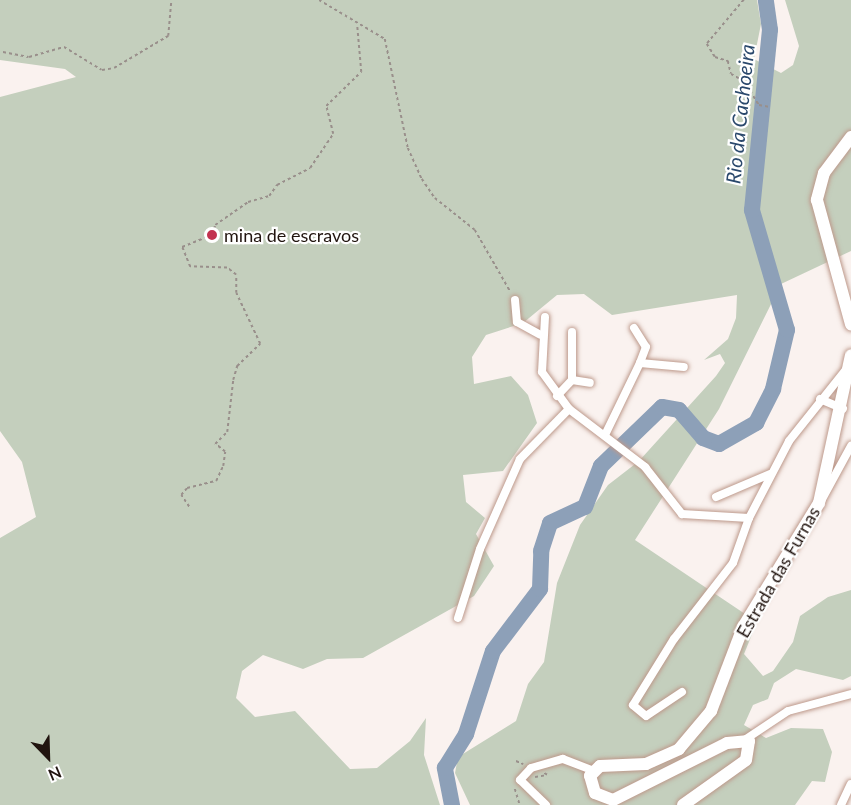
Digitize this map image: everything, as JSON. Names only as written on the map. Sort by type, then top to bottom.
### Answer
[{"type":"main road","points":[[851,138],[824,173],[817,200],[851,324]]},
{"type":"main road","name":"Estrada das Furnas","points":[[592,770],[612,763],[646,764],[679,749],[699,730],[743,627],[819,503],[843,409],[851,355]]},
{"type":"main road","points":[[592,770],[596,793],[613,800],[746,739],[752,751],[746,760],[683,805]]},
{"type":"street","points":[[515,300],[517,322],[540,335]]},
{"type":"street","points":[[545,317],[540,335],[542,372],[557,396],[569,409],[634,458],[681,514],[748,518]]},
{"type":"street","points":[[609,438],[645,347],[634,328]]},
{"type":"street","points":[[557,396],[572,380],[572,332]]},
{"type":"street","points":[[640,363],[684,367]]},
{"type":"street","points":[[682,692],[646,716],[633,705],[674,639],[733,562],[748,518],[771,474],[820,399],[850,365]]},
{"type":"street","points":[[572,380],[590,383]]},
{"type":"street","points":[[820,399],[843,409]]},
{"type":"street","points":[[458,618],[478,556],[520,459],[569,409]]},
{"type":"street","points":[[819,503],[851,446]]},
{"type":"street","points":[[716,497],[771,474]]},
{"type":"street","points":[[746,739],[788,711],[851,693]]},
{"type":"street","points":[[546,805],[520,780],[531,768],[562,759],[592,770]]},
{"type":"street","points":[[841,805],[851,784]]},
{"type":"path","points":[[3,52],[29,57],[64,47],[102,70],[114,68],[168,36],[171,0]]},
{"type":"path","points":[[319,0],[357,27],[385,39],[408,148],[428,189],[475,230],[515,300]]},
{"type":"path","points":[[744,0],[707,44],[715,57],[728,61],[731,74],[744,81],[759,105],[770,106]]},
{"type":"path","points":[[189,507],[181,495],[187,488],[216,481],[223,466],[225,452],[215,444],[227,432],[237,366],[260,344],[236,293],[236,275],[226,268],[190,267],[182,248],[212,235],[215,225],[248,202],[269,196],[277,185],[310,168],[333,134],[326,106],[361,72],[357,27]]},
{"type":"green space","points":[[0,0],[757,0],[761,24],[754,59],[781,73],[793,65],[799,46],[785,0],[851,0],[851,251],[781,284],[719,409],[635,540],[757,622],[744,654],[763,676],[773,671],[793,642],[800,616],[828,597],[851,590],[851,676],[843,680],[796,669],[774,683],[768,699],[753,705],[744,725],[766,738],[791,728],[823,729],[832,752],[825,782],[812,781],[795,805],[470,805],[455,773],[458,757],[516,721],[528,684],[544,662],[557,583],[580,525],[608,485],[639,461],[716,376],[725,363],[720,354],[704,360],[728,339],[736,318],[737,295],[612,315],[584,294],[557,295],[523,323],[486,335],[472,357],[474,384],[511,376],[528,395],[537,423],[503,471],[463,475],[466,502],[485,518],[476,534],[494,566],[474,596],[363,658],[327,659],[303,669],[263,655],[242,671],[236,698],[255,717],[295,711],[350,769],[377,768],[410,741],[426,718],[424,755],[440,805],[0,805],[0,538],[36,517],[22,462],[0,431],[0,97],[76,77],[65,69],[0,60]]},
{"type":"waterway","name":"Rio da Cachoeira","points":[[452,805],[445,768],[466,734],[493,651],[540,589],[541,551],[550,523],[585,507],[601,466],[662,407],[679,410],[703,438],[719,444],[756,423],[773,389],[787,330],[752,210],[770,30],[766,0]]},
{"type":"place","name":"mina de escravos","points":[[212,235]]}]
